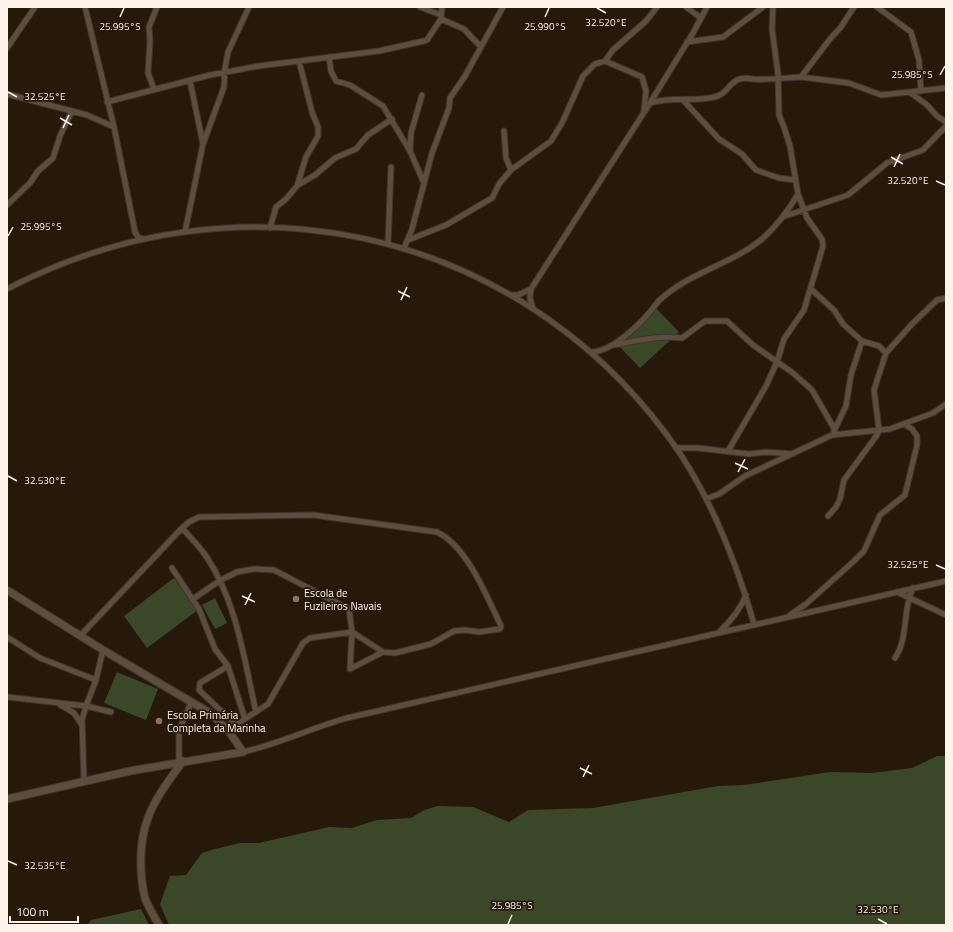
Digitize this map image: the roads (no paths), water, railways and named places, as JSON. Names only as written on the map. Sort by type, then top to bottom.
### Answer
[{"type":"street","points":[[7,48],[35,7]]},
{"type":"street","points":[[85,7],[114,127],[135,232],[138,237],[143,239]]},
{"type":"street","points":[[154,89],[148,73],[150,41],[149,27],[157,7]]},
{"type":"street","points":[[185,232],[203,144],[224,87],[228,52],[249,7]]},
{"type":"street","points":[[420,7],[464,29],[480,46]]},
{"type":"street","points":[[107,102],[225,72],[379,51],[424,41],[427,40],[441,17],[442,7]]},
{"type":"street","points":[[404,248],[408,240],[432,153],[449,108],[450,98],[465,76],[480,46],[503,7]]},
{"type":"street","points":[[408,240],[446,225],[489,201],[499,184],[511,170],[551,141],[562,122],[583,76],[595,64],[605,61],[613,50],[646,21],[657,7]]},
{"type":"street","points":[[686,7],[701,18]]},
{"type":"street","points":[[533,310],[530,298],[531,289],[650,103],[707,7]]},
{"type":"street","points":[[687,42],[723,37],[763,7]]},
{"type":"street","points":[[728,451],[752,412],[777,362],[784,339],[804,310],[823,246],[822,239],[807,218],[798,194],[790,146],[779,115],[778,79],[772,29],[773,7]]},
{"type":"street","points":[[801,77],[830,39],[839,31],[854,7]]},
{"type":"street","points":[[877,7],[911,32],[919,60],[921,91]]},
{"type":"street","points":[[329,57],[331,71],[336,81],[350,85],[378,101],[383,106],[392,119],[399,135],[410,151],[424,183]]},
{"type":"street","points":[[297,186],[306,157],[318,136],[318,127],[312,112],[299,61]]},
{"type":"street","points":[[605,61],[642,77],[646,91],[644,111]]},
{"type":"street","points":[[650,103],[662,99],[683,100],[718,96],[725,93],[737,80],[748,78],[769,80],[801,77],[849,83],[881,95],[946,88]]},
{"type":"street","points":[[190,81],[203,144]]},
{"type":"street","points":[[910,93],[927,105],[937,116],[946,122]]},
{"type":"street","points":[[7,94],[72,111],[114,127]]},
{"type":"street","points":[[410,151],[411,133],[422,95]]},
{"type":"street","points":[[683,100],[718,139],[742,154],[756,170],[779,178],[795,180]]},
{"type":"street","points":[[7,205],[30,183],[38,171],[54,158],[60,136],[72,111]]},
{"type":"street","points":[[270,228],[276,207],[286,199],[297,186],[315,175],[335,158],[356,149],[368,135],[392,119]]},
{"type":"street","points":[[785,216],[848,195],[887,163],[923,150],[946,126]]},
{"type":"street","points":[[504,131],[506,158],[511,170]]},
{"type":"street","points":[[388,244],[391,168]]},
{"type":"street","points":[[591,352],[605,350],[613,345],[641,321],[661,298],[697,276],[748,249],[785,216],[798,194]]},
{"type":"street","points":[[7,290],[32,276],[76,258],[127,242],[185,232],[227,227],[321,231],[404,248],[472,274],[511,295],[591,352],[626,386],[676,448],[706,499],[724,536],[746,595],[754,624]]},
{"type":"street","points":[[127,242],[135,232]]},
{"type":"street","points":[[511,295],[518,295],[531,289]]},
{"type":"street","points":[[811,289],[834,310],[844,324],[862,341],[879,346],[886,353]]},
{"type":"street","points":[[828,516],[836,507],[840,499],[844,480],[873,441],[879,430],[874,390],[886,353],[912,324],[937,300],[946,298]]},
{"type":"street","points":[[613,345],[672,336],[682,338],[705,321],[725,320],[741,332],[753,345],[793,373],[812,390],[835,430]]},
{"type":"street","points":[[832,435],[846,406],[851,375],[862,341]]},
{"type":"street","points":[[602,362],[602,356],[605,350]]},
{"type":"street","points":[[706,499],[719,494],[745,476],[832,435],[879,430],[904,424],[941,409],[946,404]]},
{"type":"street","points":[[788,617],[806,604],[864,551],[880,515],[905,495],[917,445],[917,436],[912,429],[904,424]]},
{"type":"street","points":[[676,448],[698,448],[749,454],[766,452],[794,454]]},
{"type":"street","points":[[80,636],[188,522],[200,517],[313,515],[437,532],[447,537],[467,561],[484,591],[501,628],[479,632],[464,630],[454,631],[431,644],[404,651],[383,652],[350,669],[352,632],[351,614],[345,606],[274,570],[254,569],[237,572],[220,581],[193,599]]},
{"type":"street","points":[[182,528],[206,556],[231,605],[238,627],[256,712]]},
{"type":"street","points":[[172,568],[199,609],[214,649],[228,666],[245,720]]},
{"type":"street","points":[[7,799],[181,761],[243,752],[272,746],[311,729],[347,718],[546,673],[719,631],[946,581]]},
{"type":"street","points":[[895,658],[902,644],[908,597],[913,588]]},
{"type":"street","points":[[7,590],[80,636],[210,714],[228,730],[243,752]]},
{"type":"street","points":[[898,592],[946,615]]},
{"type":"street","points":[[719,631],[729,623],[741,607],[746,595]]},
{"type":"street","points":[[228,730],[268,704],[306,640],[315,637],[352,632],[383,652]]},
{"type":"street","points":[[7,637],[40,658],[96,680]]},
{"type":"street","points":[[84,781],[82,726],[86,706],[96,680],[103,650]]},
{"type":"street","points":[[228,666],[200,683],[198,687],[199,690],[236,725]]},
{"type":"street","points":[[7,697],[86,706],[111,712]]},
{"type":"street","points":[[57,702],[74,713],[82,726]]},
{"type":"street","points":[[159,925],[148,904],[144,892],[141,869],[143,834],[152,809],[181,761],[180,730],[192,703]]},
{"type":"place","name":"Escola de Fuzileiros Navais","points":[[296,599]]},
{"type":"place","name":"Escola Primária Completa da Marinha","points":[[159,721]]}]
